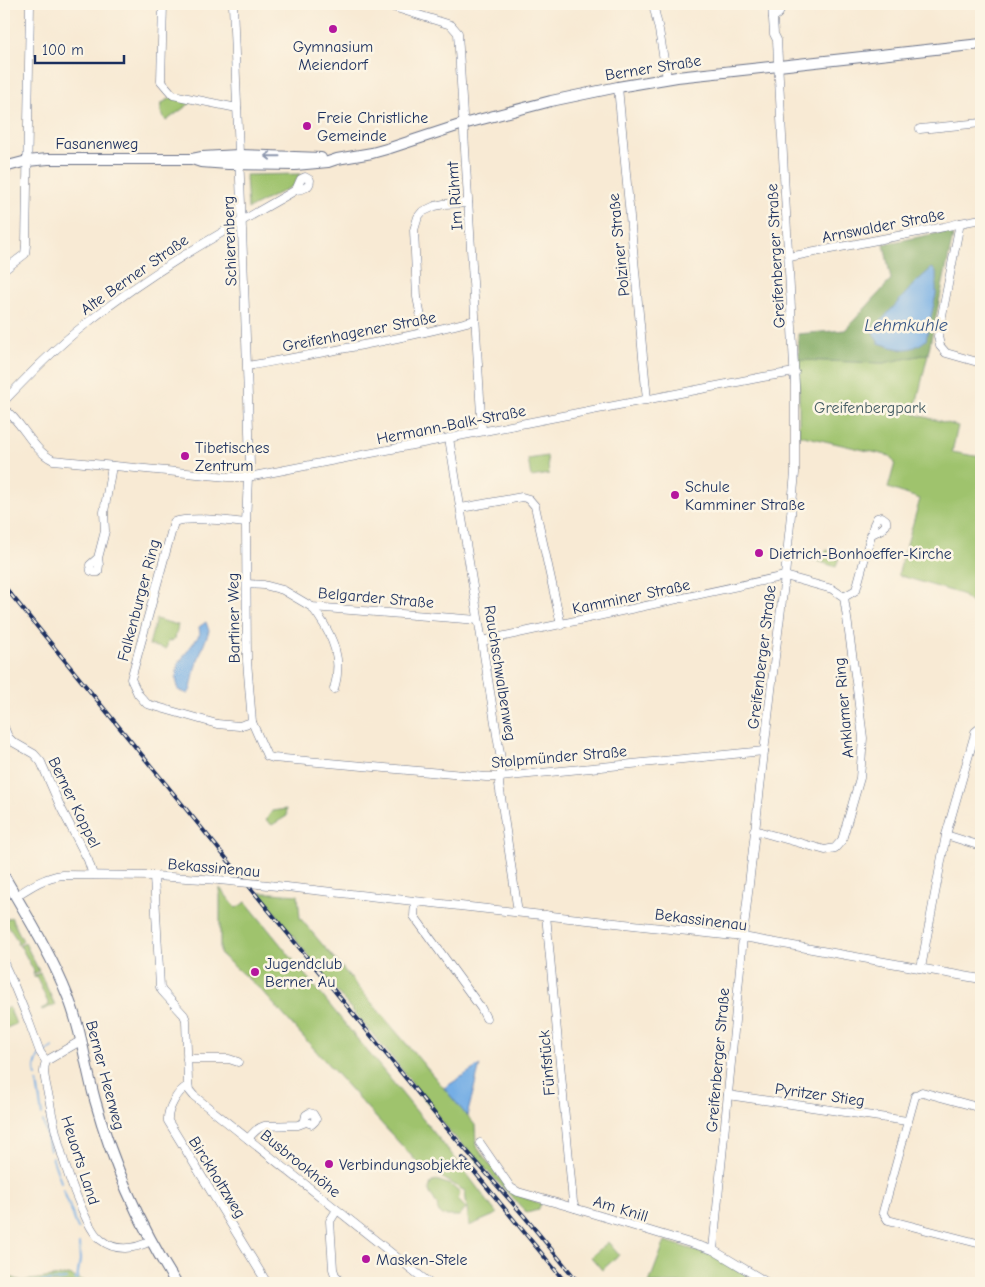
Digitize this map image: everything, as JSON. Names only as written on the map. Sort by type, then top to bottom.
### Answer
[{"type":"main road","name":"Berner Straße","points":[[304,161],[328,158],[337,159],[372,153],[464,124],[538,104],[667,78],[981,44]]},
{"type":"main road","name":"Fasanenweg","points":[[4,167],[48,158],[192,159],[211,164],[239,160],[304,161]]},
{"type":"main road","name":"Berner Heerweg","points":[[4,876],[42,940],[69,998],[82,1040],[94,1098],[122,1181],[151,1241],[176,1283]]},
{"type":"street","points":[[4,270],[24,254],[30,4]]},
{"type":"street","points":[[163,4],[161,82],[173,95],[237,108]]},
{"type":"street","name":"Schierenberg","points":[[233,4],[248,366],[250,466],[248,477]]},
{"type":"street","points":[[653,4],[667,78]]},
{"type":"street","name":"Greifenberger Straße","points":[[713,1250],[754,830],[785,576],[795,473],[795,372],[779,66],[772,4]]},
{"type":"street","points":[[773,17],[781,11],[780,4]]},
{"type":"street","name":"Im Rühmt","points":[[390,6],[451,25],[458,33],[482,431]]},
{"type":"street","name":"Polziner Straße","points":[[618,87],[647,400]]},
{"type":"street","points":[[920,129],[981,123]]},
{"type":"street","name":"Alte Berner Straße","points":[[4,401],[36,367],[86,323],[120,297],[214,236],[296,190]]},
{"type":"street","points":[[424,332],[417,297],[414,230],[418,217],[422,212],[434,206],[468,203]]},
{"type":"street","name":"Arnswalder Straße","points":[[789,257],[981,219]]},
{"type":"street","points":[[960,223],[938,336],[940,346],[946,353],[981,363]]},
{"type":"street","name":"Greifenhagener Straße","points":[[248,366],[424,332],[475,320]]},
{"type":"street","name":"Hermann-Balk-Straße","points":[[4,409],[40,450],[47,456],[60,461],[228,477],[248,477],[795,372]]},
{"type":"street","name":"Rauchschwalbenweg","points":[[449,438],[502,766],[499,784],[518,912]]},
{"type":"street","points":[[98,558],[105,531],[104,512],[112,466]]},
{"type":"street","name":"Bartiner Weg","points":[[248,477],[246,522],[247,662],[252,722],[266,756]]},
{"type":"street","points":[[461,508],[522,498],[529,499],[535,506],[560,625]]},
{"type":"street","name":"Falkenburger Ring","points":[[246,522],[190,519],[174,522],[131,679],[138,694],[148,704],[217,724],[239,726],[252,722]]},
{"type":"street","points":[[785,576],[832,589],[844,597],[856,590],[872,534]]},
{"type":"street","name":"Kamminer Straße","points":[[482,641],[785,576]]},
{"type":"street","name":"Belgarder Straße","points":[[247,584],[264,585],[283,590],[312,607],[478,620]]},
{"type":"street","name":"Anklamer Ring","points":[[754,830],[825,850],[835,848],[842,840],[860,778],[863,738],[844,597]]},
{"type":"street","points":[[312,607],[329,632],[336,651],[338,672],[334,689]]},
{"type":"street","name":"Berner Koppel","points":[[4,727],[12,742],[34,754],[41,762],[93,874]]},
{"type":"street","points":[[921,968],[946,836],[975,732],[981,727]]},
{"type":"street","name":"Stolpmünder Straße","points":[[266,756],[500,777],[764,751]]},
{"type":"street","points":[[946,836],[981,846]]},
{"type":"street","name":"Bekassinenau","points":[[16,896],[38,883],[56,876],[93,874],[219,880],[743,937],[981,979]]},
{"type":"street","points":[[154,876],[160,987],[184,1015],[186,1020],[188,1086]]},
{"type":"street","points":[[415,902],[414,916],[482,1008],[486,1018]]},
{"type":"street","name":"Fünfstück","points":[[546,915],[572,1202],[575,1208]]},
{"type":"street","name":"Heuorts Land","points":[[4,961],[40,1052],[46,1061],[45,1077],[60,1151],[80,1205],[92,1229],[100,1240],[124,1248],[136,1248],[151,1241]]},
{"type":"street","points":[[46,1061],[82,1040]]},
{"type":"street","points":[[188,1058],[229,1059],[238,1062]]},
{"type":"street","name":"Busbrookhöhe","points":[[188,1086],[194,1096],[429,1283]]},
{"type":"street","name":"Birckholtzweg","points":[[188,1086],[183,1088],[170,1107],[168,1121],[267,1283]]},
{"type":"street","points":[[981,1108],[922,1092],[915,1096],[883,1212],[888,1220],[981,1244]]},
{"type":"street","name":"Pyritzer Stieg","points":[[728,1095],[908,1121]]},
{"type":"street","name":"Busbrookhöhe","points":[[248,1139],[254,1132],[264,1126],[298,1125],[306,1122]]},
{"type":"street","name":"Am Knill","points":[[480,1144],[514,1190],[713,1250],[768,1283]]},
{"type":"street","name":"Busbrookhöhe","points":[[337,1210],[330,1221],[333,1269],[338,1278]]},
{"type":"green space","points":[[172,97],[192,102],[166,121],[161,112],[162,103]]},
{"type":"green space","points":[[300,174],[293,186],[248,209],[246,175]]},
{"type":"green space","points":[[948,231],[953,236],[928,354],[883,363],[799,360],[798,334],[845,330],[891,280],[884,244]],"holes":[[[933,268],[936,294],[931,313],[903,350],[879,343],[914,284]]]},
{"type":"green space","name":"Greifenbergpark","points":[[928,354],[914,414],[958,426],[952,452],[981,457],[981,611],[961,594],[898,575],[920,499],[888,488],[895,463],[890,456],[799,435],[799,360],[883,363]]},
{"type":"green space","points":[[547,456],[549,474],[531,477],[528,459]]},
{"type":"green space","points":[[826,550],[840,554],[836,567],[808,558],[810,551],[824,555]]},
{"type":"green space","points":[[156,619],[178,625],[175,639],[168,641],[166,649],[149,645]]},
{"type":"green space","points":[[286,809],[287,816],[272,825],[266,820],[272,811]]},
{"type":"green space","points":[[220,888],[236,908],[246,902],[458,1162],[497,1214],[469,1226],[465,1191],[419,1164],[261,990],[220,954]]},
{"type":"green space","points":[[260,893],[298,895],[300,918],[475,1125],[476,1146],[510,1192],[541,1204],[538,1210],[527,1213],[451,1133],[394,1060],[322,974]]},
{"type":"green space","points":[[11,917],[23,941],[18,945],[18,941],[6,923],[4,923],[4,921]]},
{"type":"green space","points":[[25,943],[39,971],[33,974],[34,971],[19,946]]},
{"type":"green space","points":[[40,973],[55,1005],[42,1010],[49,1005],[36,976],[33,976]]},
{"type":"green space","points":[[9,1007],[16,1024],[4,1029],[4,1010]]},
{"type":"green space","points":[[436,1180],[451,1185],[460,1193],[458,1200],[466,1208],[459,1216],[444,1216],[438,1211],[429,1190],[431,1183]]},
{"type":"green space","points":[[665,1241],[720,1258],[759,1283],[649,1283]]},
{"type":"green space","points":[[608,1242],[619,1255],[602,1270],[591,1257]]},
{"type":"green space","points":[[4,1275],[22,1281],[69,1275],[88,1283],[4,1283]]},
{"type":"water","name":"Lehmkuhle","points":[[932,268],[936,272],[936,294],[926,340],[909,349],[879,343],[873,330],[914,284]]},
{"type":"water","points":[[206,622],[209,631],[195,668],[191,689],[188,694],[178,690],[176,677],[178,664],[200,634],[199,627]]},
{"type":"water","points":[[480,1065],[467,1116],[444,1088]]},
{"type":"waterway","points":[[46,1052],[53,1047]]},
{"type":"waterway","points":[[36,1076],[35,1066],[40,1055]]},
{"type":"waterway","points":[[37,1082],[42,1115]]},
{"type":"waterway","points":[[43,1121],[50,1150]]},
{"type":"waterway","points":[[52,1157],[61,1182]]},
{"type":"waterway","points":[[63,1189],[78,1229]]},
{"type":"waterway","points":[[75,1279],[77,1279],[80,1260],[79,1244]]},
{"type":"waterway","points":[[29,1283],[66,1279]]},
{"type":"railway","points":[[4,586],[444,1125],[524,1216],[579,1283]]},
{"type":"railway","points":[[463,1158],[566,1283]]},
{"type":"place","name":"Gymnasium Meiendorf","points":[[333,29]]},
{"type":"place","name":"Freie Christliche Gemeinde","points":[[307,126]]},
{"type":"place","name":"Tibetisches Zentrum","points":[[185,456]]},
{"type":"place","name":"Schule Kamminer Straße","points":[[675,495]]},
{"type":"place","name":"Dietrich-Bonhoeffer-Kirche","points":[[759,553]]},
{"type":"place","name":"Jugendclub Berner Au","points":[[255,972]]},
{"type":"place","name":"Verbindungsobjekte","points":[[329,1164]]},
{"type":"place","name":"Masken-Stele","points":[[366,1259]]}]
